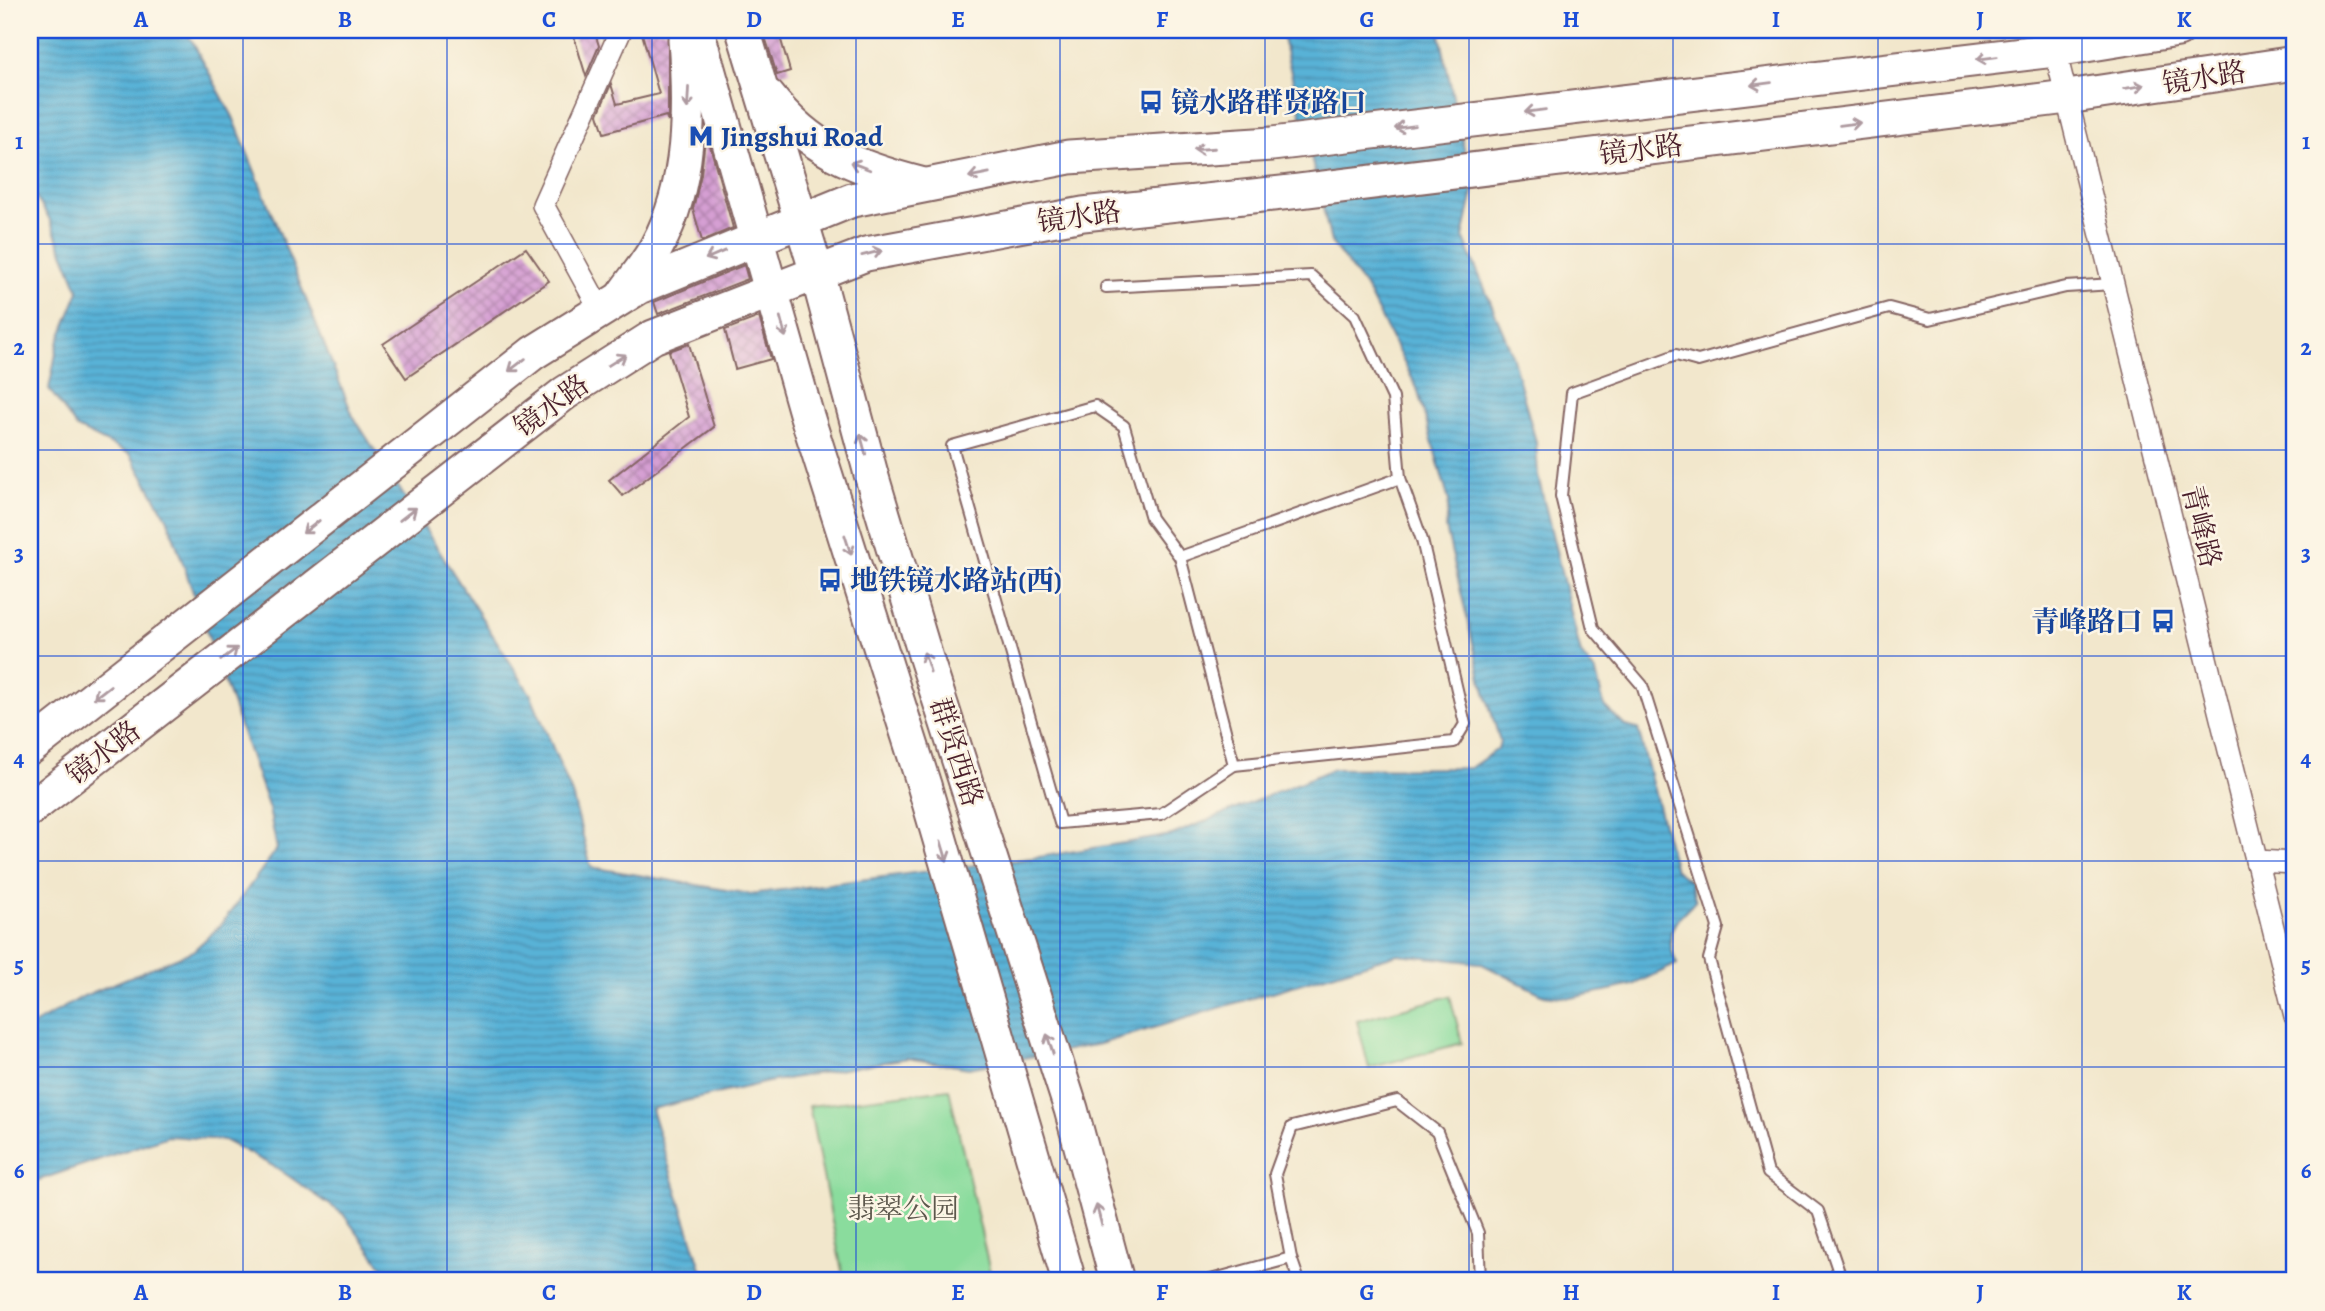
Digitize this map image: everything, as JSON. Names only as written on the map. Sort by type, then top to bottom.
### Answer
[{"type":"main road","points":[[611,305],[657,246],[681,186],[689,91],[684,30]]},
{"type":"main road","name":"群贤西路","points":[[697,30],[773,289],[806,413],[924,785],[1025,1121],[1069,1281]]},
{"type":"main road","name":"群贤西路","points":[[743,30],[817,273],[879,500],[1071,1109],[1117,1281]]},
{"type":"main road","name":"镜水路","points":[[30,748],[533,353],[639,287],[852,200],[1069,157],[1272,144],[2055,50],[2178,30]]},
{"type":"main road","name":"镜水路","points":[[30,808],[565,393],[653,337],[866,254],[1083,214],[1291,192],[2067,97],[2295,63]]},
{"type":"main road","points":[[760,86],[785,119],[829,154],[884,175],[926,185]]},
{"type":"street","points":[[611,305],[543,205],[621,30]]},
{"type":"street","name":"青峰路","points":[[2055,50],[2295,1016]]},
{"type":"street","points":[[2256,861],[2295,863]]},
{"type":"lane","points":[[1106,287],[1311,276],[1355,316],[1393,398],[1400,478],[1423,540],[1465,724],[1454,742],[1234,765],[1161,814],[1060,824],[952,446],[1095,407],[1124,426],[1151,518],[1180,557],[1234,765]]},
{"type":"lane","points":[[1842,1281],[1818,1211],[1768,1173],[1709,959],[1718,927],[1642,685],[1593,628],[1561,496],[1572,393],[1676,355],[1698,361],[1889,308],[1930,319],[2066,288],[2113,284]]},
{"type":"lane","points":[[1180,557],[1400,478]]},
{"type":"lane","points":[[1300,1281],[1291,1258],[1275,1174],[1292,1127],[1397,1101],[1437,1132],[1478,1233],[1480,1281]]},
{"type":"lane","points":[[1207,1281],[1291,1258]]},
{"type":"green space","points":[[1450,996],[1462,1043],[1369,1068],[1357,1021]]},
{"type":"green space","name":"翡翠公园","points":[[949,1089],[992,1281],[844,1281],[809,1106]]},
{"type":"water","points":[[30,30],[186,30],[233,117],[353,416],[531,695],[572,794],[591,867],[750,894],[1039,857],[1172,835],[1333,769],[1470,768],[1498,749],[1500,741],[1482,682],[1446,528],[1449,501],[1417,388],[1366,288],[1331,242],[1281,30],[1439,30],[1473,192],[1463,237],[1511,351],[1536,442],[1538,476],[1581,654],[1596,673],[1604,706],[1625,726],[1638,729],[1675,870],[1690,881],[1696,901],[1672,929],[1670,944],[1677,964],[1633,985],[1571,998],[1544,995],[1480,963],[1398,954],[1100,1044],[969,1068],[907,1058],[768,1082],[651,1109],[705,1281],[393,1281],[343,1214],[277,1168],[224,1140],[168,1136],[30,1183],[30,1027],[84,996],[193,951],[220,926],[277,849],[269,809],[167,518],[130,454],[77,428],[49,389],[58,343],[79,291],[49,218],[30,188]]},
{"type":"building","points":[[572,30],[594,30],[599,46],[586,76]]},
{"type":"building","points":[[641,30],[668,30],[668,122],[666,116],[604,133],[598,114],[611,84],[617,104],[659,94]]},
{"type":"building","points":[[763,30],[778,30],[790,71],[777,75]]},
{"type":"building","points":[[706,131],[733,228],[702,241],[693,209],[701,174]]},
{"type":"building","points":[[526,248],[549,281],[406,378],[383,344]]},
{"type":"building","points":[[744,265],[748,279],[658,314],[654,302]]},
{"type":"building","points":[[759,317],[771,359],[735,369],[725,330]]},
{"type":"building","points":[[689,344],[714,427],[623,496],[609,480],[689,417],[669,351]]},
{"type":"place","name":"镜水路群贤路口","points":[[1151,102]]},
{"type":"place","name":"Jingshui Road","points":[[701,136]]},
{"type":"place","name":"地铁镜水路站(西)","points":[[830,580]]},
{"type":"place","name":"青峰路口","points":[[2163,621]]}]
